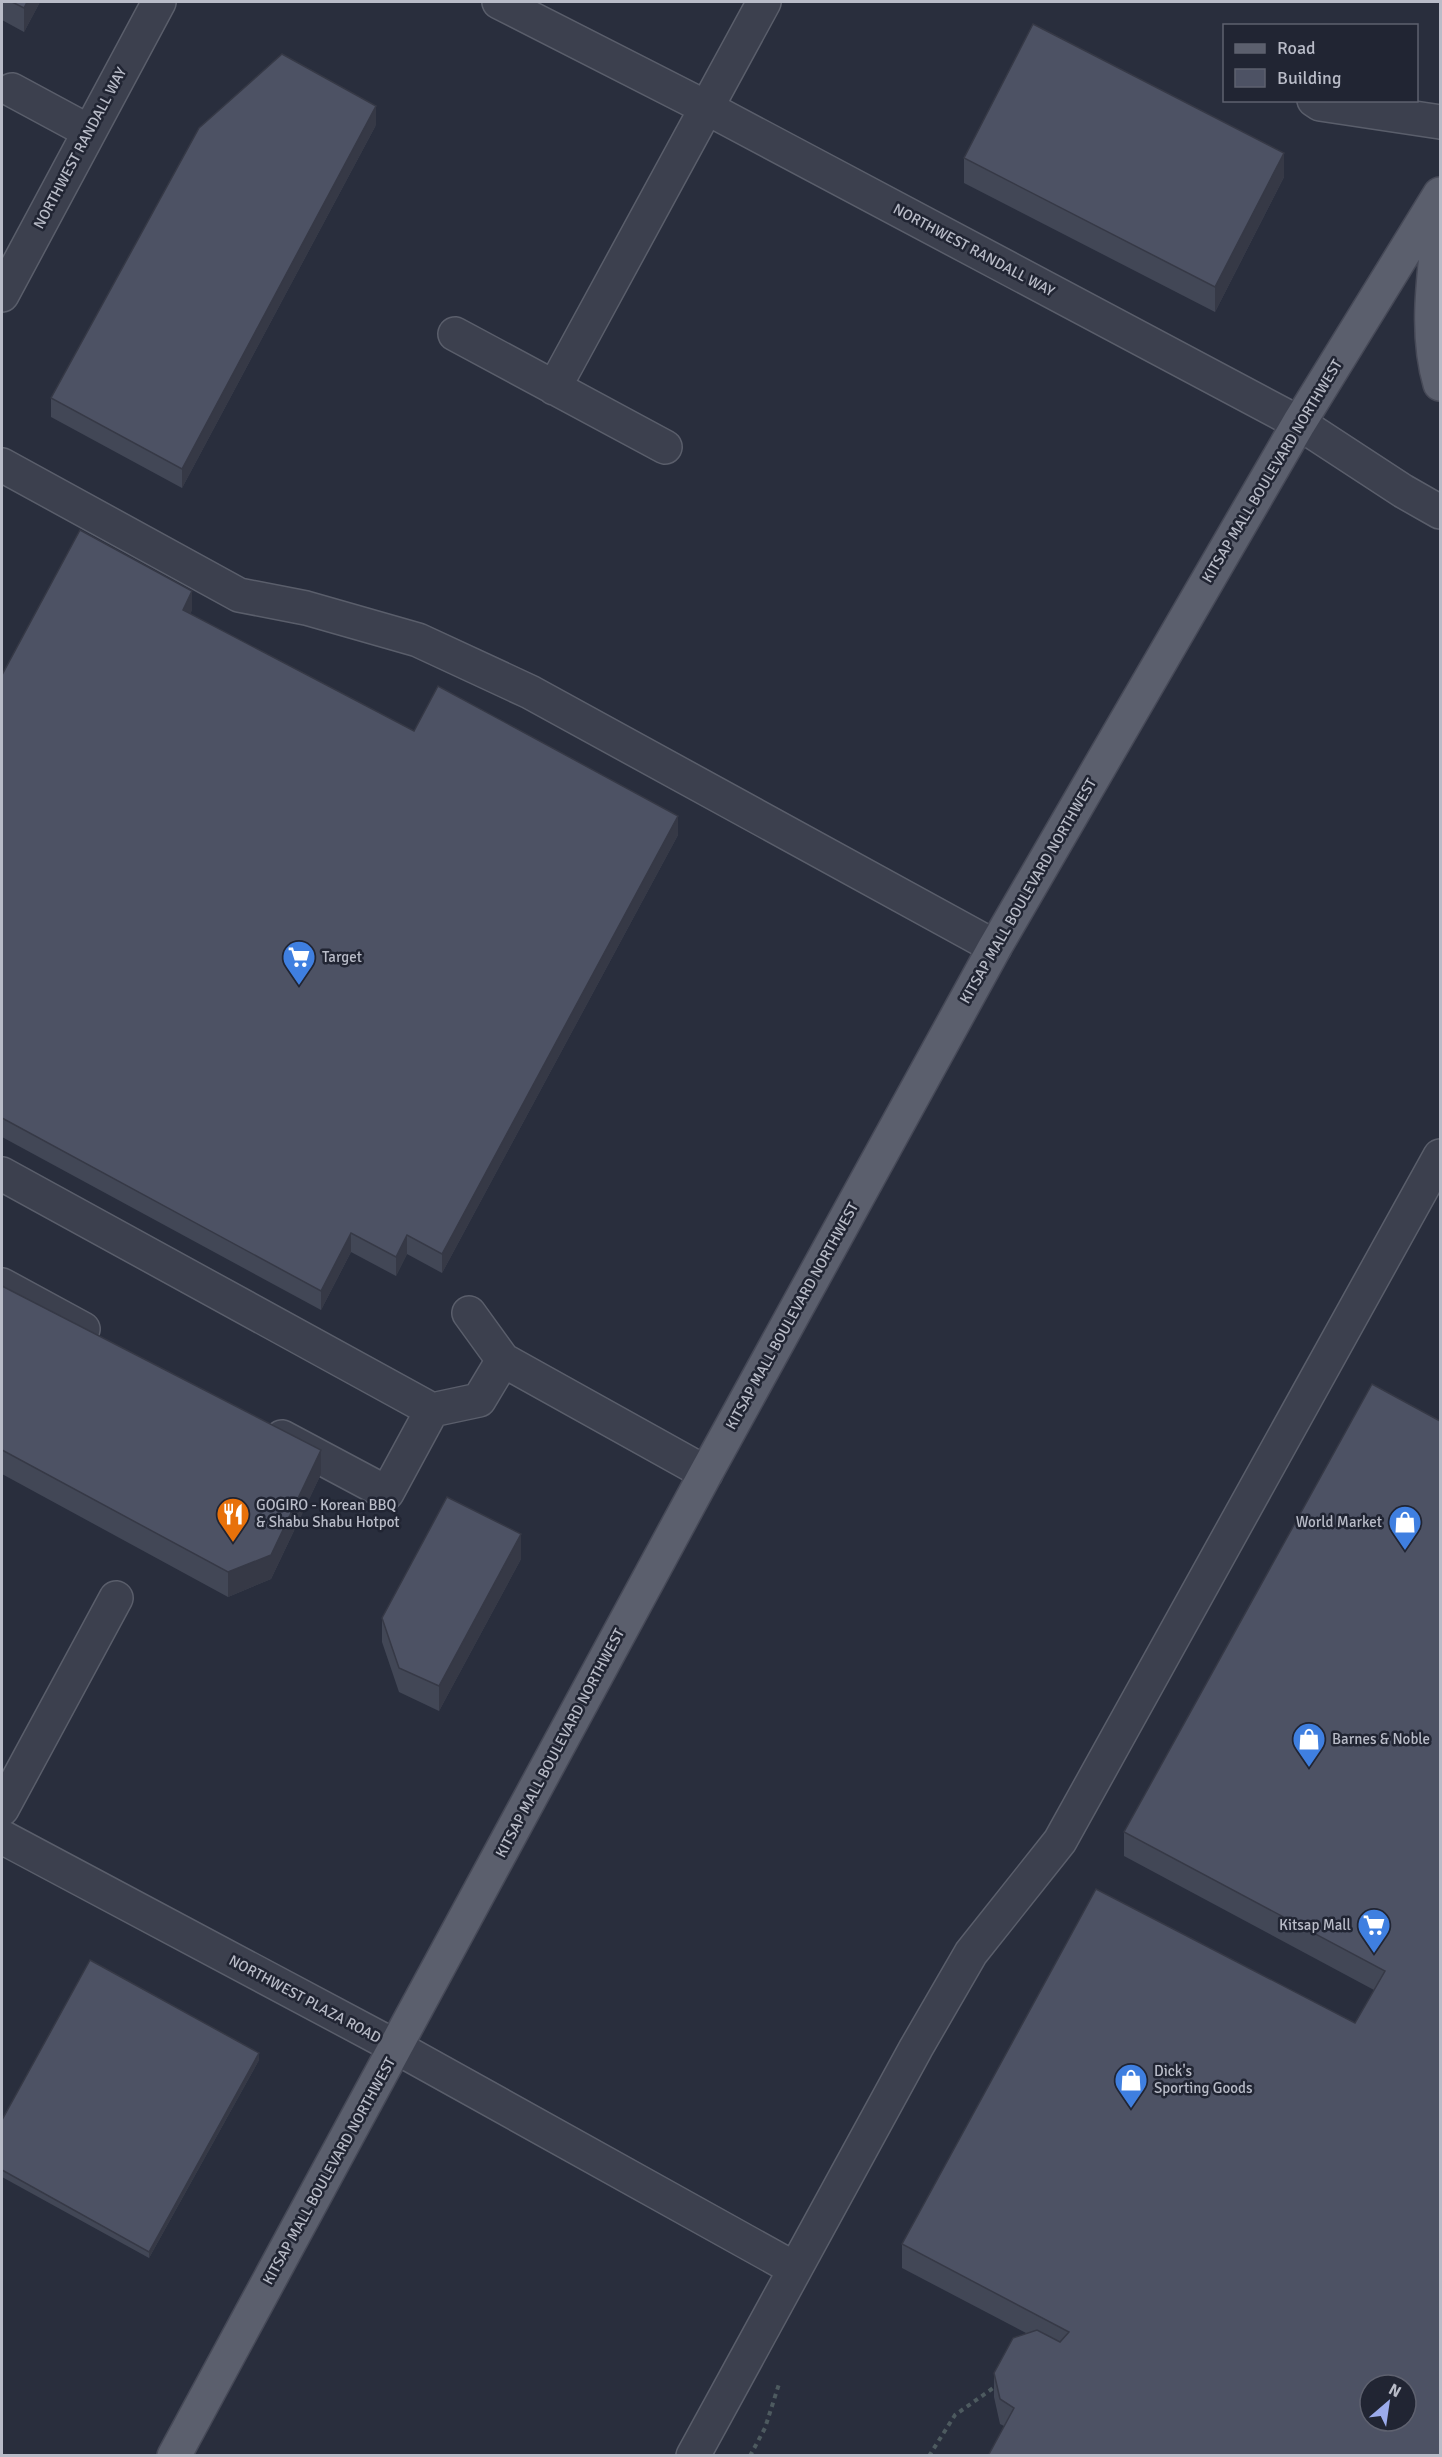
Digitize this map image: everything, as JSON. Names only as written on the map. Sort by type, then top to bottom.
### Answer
[{"type":"main road","name":"KITSAP MALL BOULEVARD NORTHWEST","points":[[174,2456],[706,1473],[995,947],[1299,423],[1440,194]]},
{"type":"main road","points":[[1440,216],[1430,324],[1440,384]]},
{"type":"street","name":"NORTHWEST RANDALL WAY","points":[[2,294],[159,2]]},
{"type":"street","name":"NORTHWEST RANDALL WAY","points":[[499,2],[707,108],[1299,423],[1403,491],[1440,512]]},
{"type":"street","points":[[554,388],[764,2]]},
{"type":"street","points":[[12,90],[88,132]]},
{"type":"street","points":[[1317,102],[1440,122]]},
{"type":"street","points":[[455,334],[665,447]]},
{"type":"street","points":[[2,465],[239,595],[306,608],[417,640],[530,692],[995,947]]},
{"type":"street","points":[[693,2456],[970,1953],[1060,1841],[1440,1156]]},
{"type":"street","points":[[2,1174],[432,1410],[479,1400],[503,1360]]},
{"type":"street","points":[[2,1285],[106,1341]]},
{"type":"street","points":[[469,1313],[503,1360],[706,1473]]},
{"type":"street","points":[[252,1420],[387,1493],[432,1410]]},
{"type":"street","points":[[2,1809],[116,1598]]},
{"type":"street","name":"NORTHWEST PLAZA ROAD","points":[[2,1837],[396,2047],[795,2269]]},
{"type":"path","points":[[750,2456],[765,2428],[780,2381]]},
{"type":"path","points":[[929,2456],[955,2415],[1003,2382]]},
{"type":"building","points":[[12,2],[27,2],[24,8]]},
{"type":"building","points":[[1033,24],[1284,153],[1215,287],[964,158]]},
{"type":"building","points":[[282,54],[376,106],[182,469],[51,398],[199,128]]},
{"type":"building","name":"Target","points":[[80,530],[192,591],[183,610],[414,731],[438,686],[678,816],[442,1254],[407,1235],[396,1257],[351,1233],[321,1291],[2,1118],[2,675]]},
{"type":"building","points":[[2,1286],[321,1450],[271,1555],[228,1572],[2,1450]]},
{"type":"building","name":"Kitsap Mall","points":[[1372,1384],[1440,1421],[1440,2456],[988,2456],[1014,2408],[1000,2399],[994,2373],[1013,2338],[1037,2330],[1060,2342],[1069,2332],[902,2244],[1096,1889],[1355,2023],[1385,1971],[1124,1832]]},
{"type":"building","points":[[447,1497],[521,1534],[439,1686],[399,1668],[382,1618]]},
{"type":"building","points":[[90,1960],[259,2053],[149,2252],[2,2170],[2,2120]]},
{"type":"place","name":"Target","points":[[299,986]]},
{"type":"place","name":"GOGIRO - Korean BBQ & Shabu Shabu Hotpot","points":[[233,1543]]},
{"type":"place","name":"World Market","points":[[1405,1551]]},
{"type":"place","name":"Barnes & Noble","points":[[1309,1768]]},
{"type":"place","name":"Kitsap Mall","points":[[1374,1954]]},
{"type":"place","name":"Dick's Sporting Goods","points":[[1131,2109]]}]
